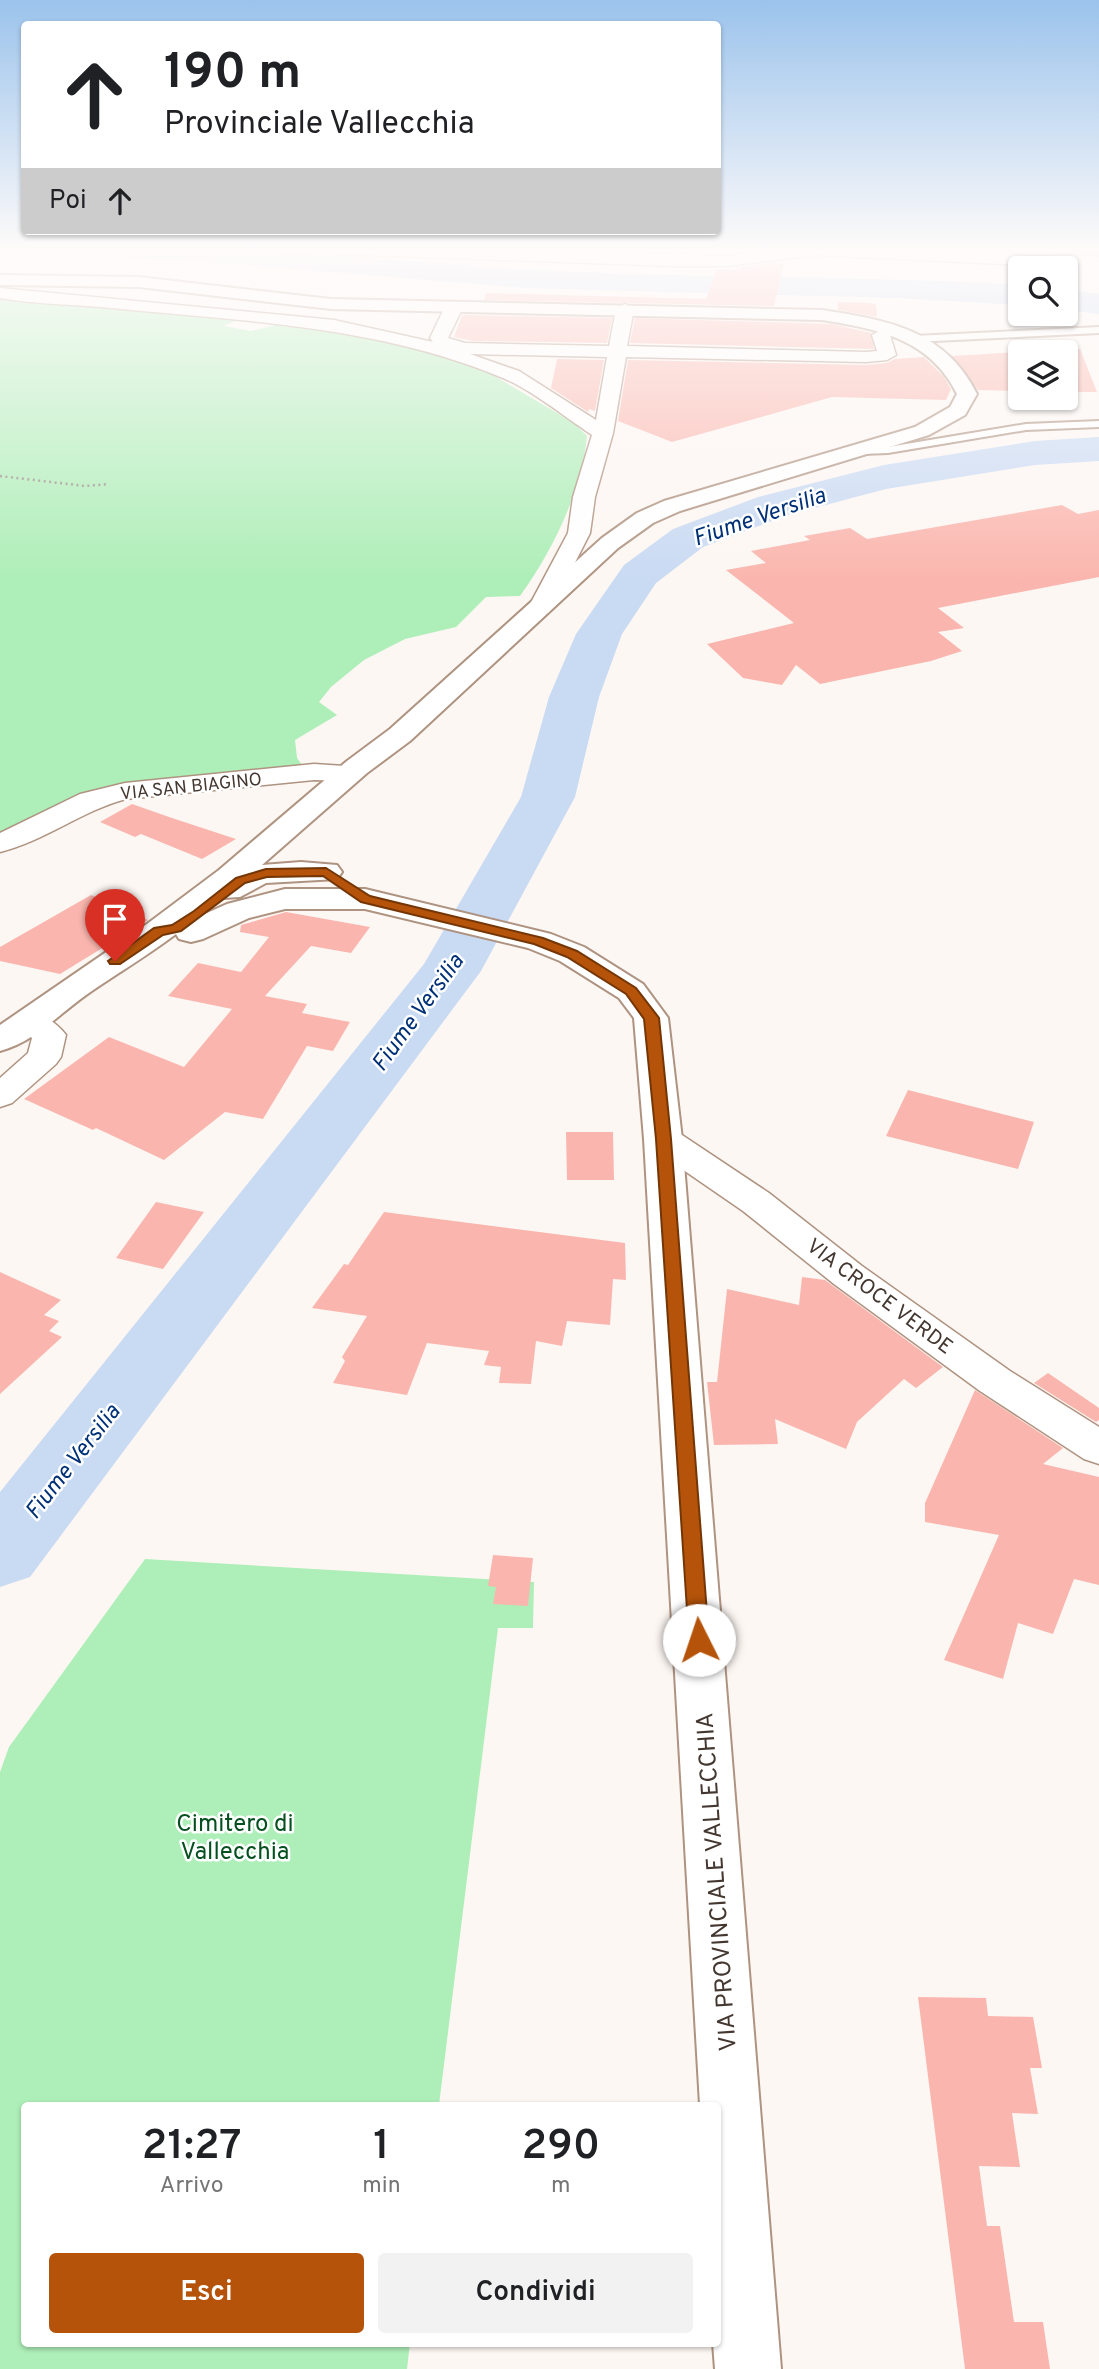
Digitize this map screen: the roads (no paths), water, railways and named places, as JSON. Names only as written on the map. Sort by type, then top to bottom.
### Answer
[{"type":"main road","points":[[365,899],[326,872],[314,851],[315,817],[350,773],[388,744],[610,543],[645,518],[672,506],[922,431],[958,411],[967,394],[962,379],[940,360]]},
{"type":"main road","points":[[0,1040],[31,1022],[71,990],[175,932],[251,873],[315,817],[369,778],[388,744]]},
{"type":"main road","points":[[251,873],[326,872]]},
{"type":"main road","points":[[251,873],[297,898]]},
{"type":"main road","points":[[175,932],[245,909],[297,898],[365,899]]},
{"type":"main road","name":"VIA PROVINCIALE VALLECCHIA","points":[[365,899],[539,941],[572,954],[631,991],[651,1018],[663,1139],[748,2369]]},
{"type":"street","points":[[469,360],[512,375],[603,433]]},
{"type":"street","points":[[540,608],[579,533],[584,497],[603,433],[617,360]]},
{"type":"street","name":"VIA SAN BIAGINO","points":[[0,843],[90,800],[125,791],[314,772],[350,773]]},
{"type":"street","points":[[0,1096],[44,1057],[50,1035],[31,1022]]},
{"type":"street","name":"VIA CROCE VERDE","points":[[663,1139],[756,1202],[848,1275],[984,1373],[1099,1448]]},
{"type":"lane","points":[[862,451],[888,450],[1026,427],[1099,424]]},
{"type":"waterway","name":"Fiume Versilia","points":[[0,1553],[451,971],[548,797],[574,697],[599,634],[640,574],[688,538],[773,506],[884,477],[1035,453],[1099,449]]},
{"type":"park label","name":"Cimitero di Vallecchia","points":[[235,1837]]}]
